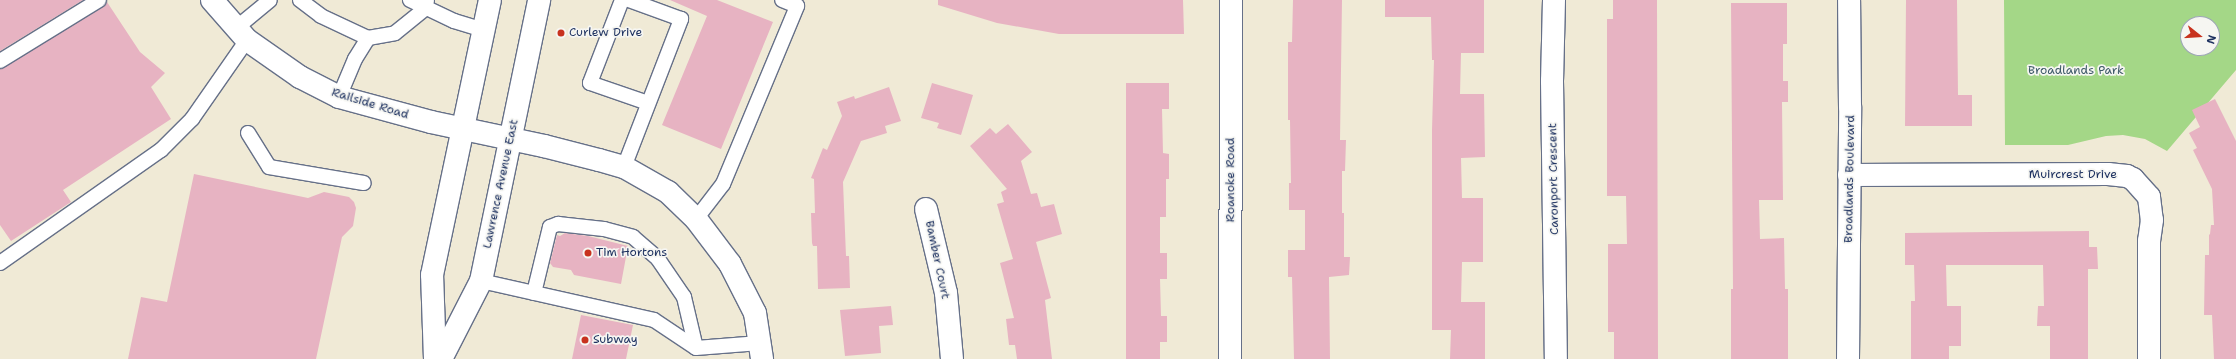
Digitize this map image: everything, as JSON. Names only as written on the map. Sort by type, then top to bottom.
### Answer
[{"type":"street","name":"Railside Road","points":[[212,0],[241,34],[300,77],[338,96],[365,105],[511,139]]},
{"type":"street","points":[[435,359],[432,275],[490,0]]},
{"type":"street","name":"Lawrence Avenue East","points":[[441,359],[481,281],[539,0]]},
{"type":"street","name":"Roanoke Road","points":[[1230,359],[1231,0]]},
{"type":"street","name":"Caronport Crescent","points":[[1554,0],[1552,81],[1556,359]]},
{"type":"street","name":"Broadlands Boulevard","points":[[1848,359],[1850,175],[1849,0]]},
{"type":"street","points":[[511,139],[624,167],[668,192],[696,219],[730,264],[755,313],[761,351]]},
{"type":"street","name":"Muircrest Drive","points":[[1850,175],[2108,174],[2127,176],[2133,179],[2148,197],[2152,220],[2149,241],[2150,359]]},
{"type":"street","name":"Bamber Court","points":[[926,209],[946,293],[952,359]]},
{"type":"lane","points":[[0,61],[99,0]]},
{"type":"lane","points":[[0,263],[161,150],[192,119],[241,34],[270,0]]},
{"type":"lane","points":[[300,0],[321,16],[368,38],[395,33],[426,4]]},
{"type":"lane","points":[[410,0],[426,4],[454,21],[484,30]]},
{"type":"lane","points":[[622,0],[590,83],[648,103]]},
{"type":"lane","points":[[624,167],[681,19],[629,0]]},
{"type":"lane","points":[[696,219],[723,184],[797,6],[782,0]]},
{"type":"lane","points":[[338,96],[355,59],[368,38]]},
{"type":"lane","points":[[248,133],[269,167],[364,183]]},
{"type":"lane","points":[[534,293],[550,227],[558,224],[597,228],[633,237],[658,259],[684,297],[696,348]]},
{"type":"lane","points":[[481,281],[654,320],[696,348],[761,351]]},
{"type":"green space","name":"Broadlands Park","points":[[2004,0],[2236,0],[2236,70],[2167,151],[2145,139],[2123,135],[2106,136],[2068,145],[2005,145]]},
{"type":"building","points":[[0,0],[83,0],[0,51]]},
{"type":"building","points":[[670,0],[717,0],[773,22],[721,149],[662,125],[707,16]]},
{"type":"building","points":[[938,0],[1183,0],[1184,34],[1059,34],[997,23],[938,5]]},
{"type":"building","points":[[1293,0],[1342,0],[1340,140],[1346,140],[1345,171],[1342,171],[1342,213],[1344,213],[1344,257],[1350,257],[1349,275],[1329,277],[1330,359],[1294,359],[1292,277],[1288,277],[1288,250],[1305,250],[1305,210],[1289,210],[1289,183],[1291,183],[1290,120],[1288,120],[1288,42],[1292,42]]},
{"type":"building","points":[[1385,0],[1484,0],[1484,53],[1461,53],[1460,94],[1484,94],[1485,157],[1461,158],[1462,198],[1483,198],[1483,262],[1462,262],[1461,302],[1485,302],[1485,359],[1450,359],[1451,330],[1432,330],[1432,130],[1434,60],[1432,60],[1431,17],[1385,17]]},
{"type":"building","points":[[1613,0],[1657,0],[1658,359],[1614,359],[1614,332],[1608,332],[1608,244],[1627,244],[1626,196],[1607,196],[1607,19],[1613,19]]},
{"type":"building","points":[[1906,0],[1957,0],[1958,95],[1972,95],[1972,126],[1905,126]]},
{"type":"building","points":[[107,2],[140,52],[165,73],[151,87],[171,119],[63,190],[71,202],[11,241],[0,225],[0,69],[103,7]]},
{"type":"building","points":[[1731,3],[1787,3],[1787,44],[1783,44],[1783,81],[1788,81],[1788,102],[1782,102],[1783,200],[1759,200],[1760,239],[1784,238],[1785,289],[1788,289],[1788,359],[1731,359],[1731,289],[1733,289]]},
{"type":"building","points":[[932,83],[973,95],[961,135],[937,128],[939,123],[921,118]]},
{"type":"building","points":[[1126,83],[1169,83],[1169,109],[1162,109],[1163,153],[1169,154],[1169,179],[1166,179],[1166,217],[1160,217],[1160,253],[1167,253],[1167,279],[1160,279],[1161,316],[1167,316],[1167,342],[1160,342],[1160,359],[1126,359]]},
{"type":"building","points":[[889,87],[901,121],[885,126],[887,133],[861,141],[843,182],[846,256],[849,256],[850,288],[818,289],[817,246],[813,246],[812,243],[811,213],[815,213],[814,179],[811,178],[823,148],[827,150],[842,116],[837,102],[854,96],[855,99]]},
{"type":"building","points":[[2215,99],[2236,141],[2236,359],[2214,359],[2212,315],[2204,315],[2205,255],[2209,255],[2209,235],[2211,225],[2214,225],[2212,189],[2193,150],[2197,148],[2189,133],[2200,127],[2192,110]]},
{"type":"building","points":[[1008,124],[1032,152],[1021,161],[1031,194],[1037,193],[1041,207],[1054,204],[1062,234],[1036,242],[1051,298],[1045,300],[1052,359],[1017,359],[1015,345],[1009,345],[1006,319],[1014,318],[1000,263],[1013,259],[997,204],[1004,202],[1001,192],[1007,189],[970,146],[990,128],[996,134]]},
{"type":"building","points":[[194,174],[308,198],[324,192],[349,197],[354,202],[356,208],[353,226],[342,237],[316,359],[128,359],[141,297],[167,302]]},
{"type":"building","points":[[2089,231],[2089,247],[2097,247],[2098,269],[2088,269],[2088,359],[2050,359],[2050,326],[2037,326],[2038,306],[2044,306],[2043,265],[1946,265],[1947,306],[1961,306],[1961,346],[1949,346],[1949,359],[1911,359],[1911,301],[1915,301],[1914,265],[1905,265],[1905,233]]},
{"type":"building","name":"Tim Hortons","points":[[565,233],[588,236],[628,246],[621,284],[574,275],[571,270],[553,267],[550,263],[557,235],[560,236]]},
{"type":"building","points":[[891,306],[893,325],[879,326],[881,353],[845,356],[840,310]]},
{"type":"building","points":[[581,315],[633,325],[626,359],[572,359]]},
{"type":"place","name":"Curlew Drive","points":[[561,33]]},
{"type":"place","name":"Tim Hortons","points":[[588,253]]},
{"type":"place","name":"Subway","points":[[585,340]]}]
